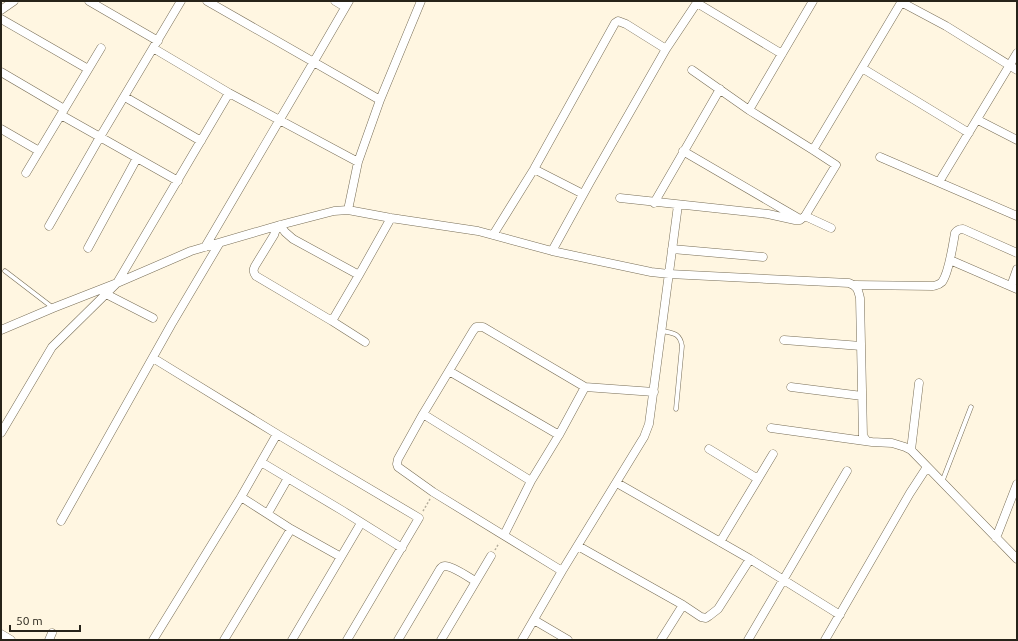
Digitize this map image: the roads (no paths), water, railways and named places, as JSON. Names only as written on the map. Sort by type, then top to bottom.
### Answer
[{"type":"street","points":[[1,10],[14,1]]},
{"type":"street","points":[[89,1],[229,93],[358,162]]},
{"type":"street","points":[[49,226],[180,1]]},
{"type":"street","points":[[207,1],[380,100]]},
{"type":"street","points":[[206,247],[347,4],[335,1]]},
{"type":"street","points":[[348,210],[358,162],[380,100],[421,1]]},
{"type":"street","points":[[749,110],[813,1]]},
{"type":"street","points":[[813,150],[901,1],[946,26],[1017,70]]},
{"type":"street","points":[[552,250],[666,49],[698,2],[782,54]]},
{"type":"street","points":[[1,19],[88,69]]},
{"type":"street","points":[[492,235],[534,169],[615,23],[618,20],[626,24],[666,49]]},
{"type":"street","points":[[26,173],[101,48]]},
{"type":"street","points":[[939,182],[978,120],[1017,53]]},
{"type":"street","points":[[862,68],[969,133]]},
{"type":"street","points":[[620,198],[654,203],[768,214],[795,220],[803,218],[836,165],[749,110],[692,70]]},
{"type":"street","points":[[1,72],[100,137],[178,181]]},
{"type":"street","points":[[654,203],[720,90]]},
{"type":"street","points":[[1,433],[52,347],[117,283],[229,93]]},
{"type":"street","points":[[125,97],[201,141]]},
{"type":"street","points":[[978,120],[1017,140]]},
{"type":"street","points":[[1,129],[39,151]]},
{"type":"street","points":[[683,151],[803,218],[831,228]]},
{"type":"street","points":[[880,157],[1017,216]]},
{"type":"street","points":[[88,248],[137,158]]},
{"type":"street","points":[[534,169],[583,194]]},
{"type":"street","points":[[522,640],[562,571],[617,483],[644,437],[649,424],[678,205]]},
{"type":"street","points":[[1,330],[191,251],[328,212],[348,210],[478,231],[552,250],[651,272],[668,274],[849,283],[855,285],[933,286],[939,285],[944,279],[950,260],[956,230],[963,229],[1017,253]]},
{"type":"street","points":[[332,321],[391,218]]},
{"type":"street","points":[[279,226],[293,238],[359,276]]},
{"type":"street","points":[[279,226],[253,270],[253,273],[365,342]]},
{"type":"street","points":[[61,521],[219,244]]},
{"type":"street","points":[[672,249],[763,257]]},
{"type":"street","points":[[950,260],[1014,287],[1017,270]]},
{"type":"street","points":[[855,285],[860,298],[863,436],[866,440]]},
{"type":"street","points":[[106,294],[153,318]]},
{"type":"street","points":[[562,571],[433,492],[402,471],[397,464],[398,459],[423,414],[476,327],[481,327],[585,387],[654,392]]},
{"type":"street","points":[[784,340],[861,346]]},
{"type":"street","points":[[153,358],[277,434],[419,518],[347,640]]},
{"type":"street","points":[[449,371],[559,435]]},
{"type":"street","points":[[911,450],[920,383]]},
{"type":"street","points":[[504,535],[532,481],[585,387]]},
{"type":"street","points":[[791,387],[862,396]]},
{"type":"street","points":[[423,414],[532,481]]},
{"type":"street","points":[[771,428],[899,444],[911,450],[1017,559]]},
{"type":"street","points":[[153,640],[241,497],[277,434]]},
{"type":"street","points":[[709,448],[758,479]]},
{"type":"street","points":[[720,542],[773,454]]},
{"type":"street","points":[[261,462],[402,548]]},
{"type":"street","points":[[826,640],[910,493],[927,467]]},
{"type":"street","points":[[748,640],[846,471]]},
{"type":"street","points":[[268,513],[288,478]]},
{"type":"street","points":[[617,483],[720,542],[840,615]]},
{"type":"street","points":[[996,538],[1016,487]]},
{"type":"street","points":[[241,497],[291,529],[341,557]]},
{"type":"street","points":[[292,640],[361,523]]},
{"type":"street","points":[[224,640],[291,529]]},
{"type":"street","points":[[578,546],[706,618],[718,609],[750,560]]},
{"type":"street","points":[[440,640],[490,556]]},
{"type":"street","points":[[398,640],[442,566],[452,568],[475,581]]},
{"type":"street","points":[[661,640],[683,605]]},
{"type":"street","points":[[534,620],[568,640]]},
{"type":"street","points":[[1,634],[11,640]]},
{"type":"lane","points":[[5,271],[53,308]]},
{"type":"lane","points":[[661,331],[676,334],[681,341],[682,346],[676,409]]},
{"type":"lane","points":[[942,482],[971,407]]}]
